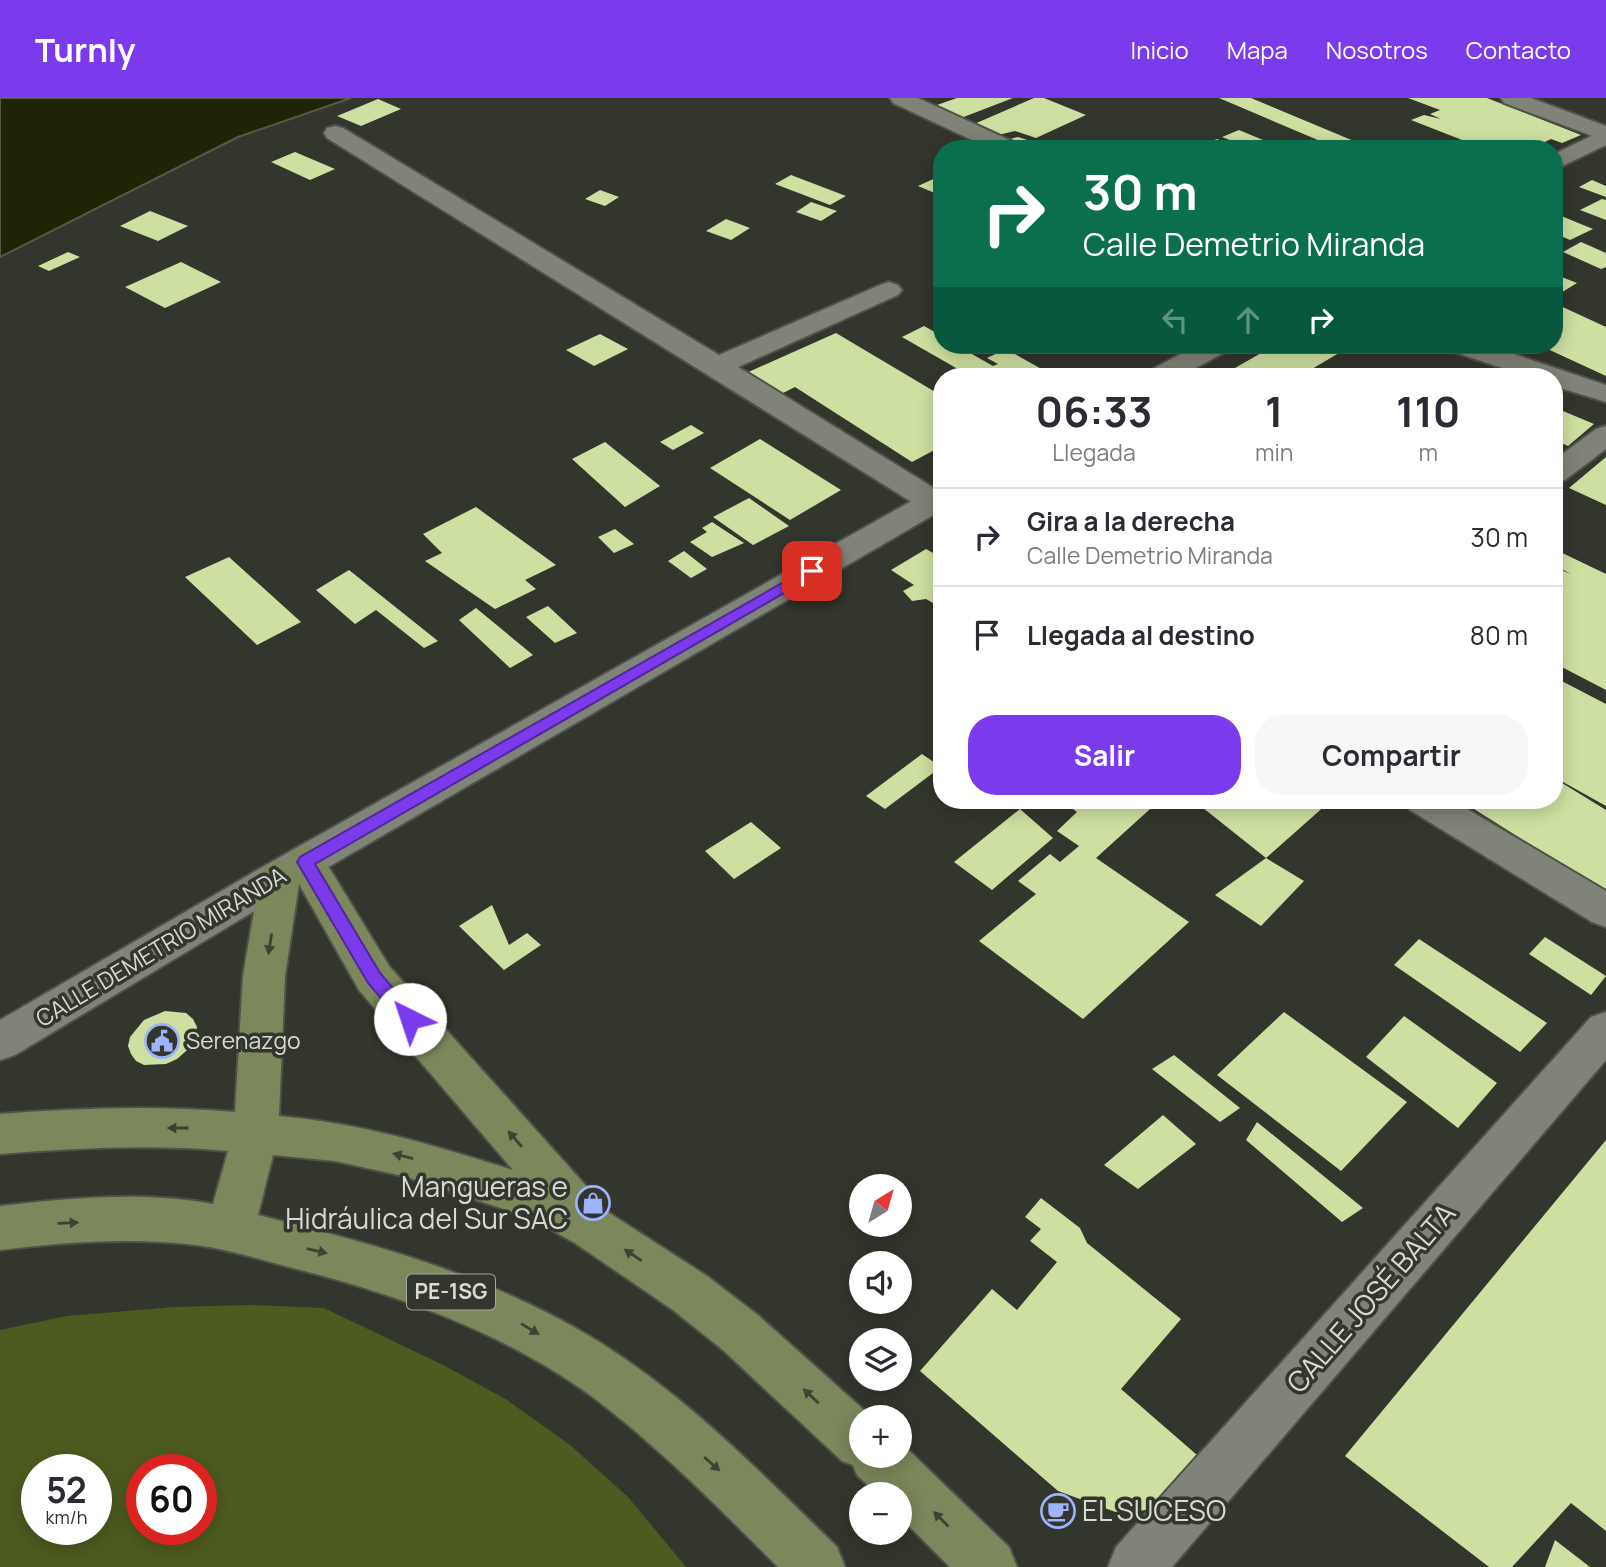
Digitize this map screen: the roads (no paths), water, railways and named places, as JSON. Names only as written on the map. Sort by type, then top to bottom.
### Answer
[{"type":"main road","points":[[230,1230],[256,1134],[264,976],[293,869]]},
{"type":"main road","points":[[293,869],[374,978],[592,1227]]},
{"type":"main road","points":[[0,1134],[76,1128],[193,1128],[335,1141],[403,1156],[541,1200],[592,1227],[690,1293],[741,1333],[849,1431]]},
{"type":"main road","name":"PE-1SG","points":[[0,1228],[75,1223],[187,1222],[336,1255],[421,1280],[470,1299],[576,1356],[714,1465],[817,1567]]},
{"type":"main road","points":[[888,1468],[989,1567]]},
{"type":"street","points":[[1512,98],[1606,135]]},
{"type":"street","points":[[906,99],[991,140]]},
{"type":"street","points":[[335,133],[933,498]]},
{"type":"street","points":[[1563,158],[1606,135]]},
{"type":"street","points":[[717,366],[889,290]]},
{"type":"street","points":[[1175,368],[1201,354]]},
{"type":"street","points":[[1488,354],[1530,368]]},
{"type":"street","points":[[1563,379],[1606,394]]},
{"type":"street","points":[[1563,467],[1606,435]]},
{"type":"street","name":"CALLE DEMETRIO MIRANDA","points":[[0,1042],[293,869],[933,505]]},
{"type":"street","points":[[1438,809],[1606,911]]},
{"type":"street","name":"CALLE JOSÉ BALTA","points":[[1136,1567],[1606,1030]]},
{"type":"place","name":"Serenazgo","points":[[162,1041]]},
{"type":"place","name":"Mangueras e Hidráulica del Sur SAC","points":[[593,1203]]},
{"type":"place","name":"EL SUCESO","points":[[1058,1511]]}]
